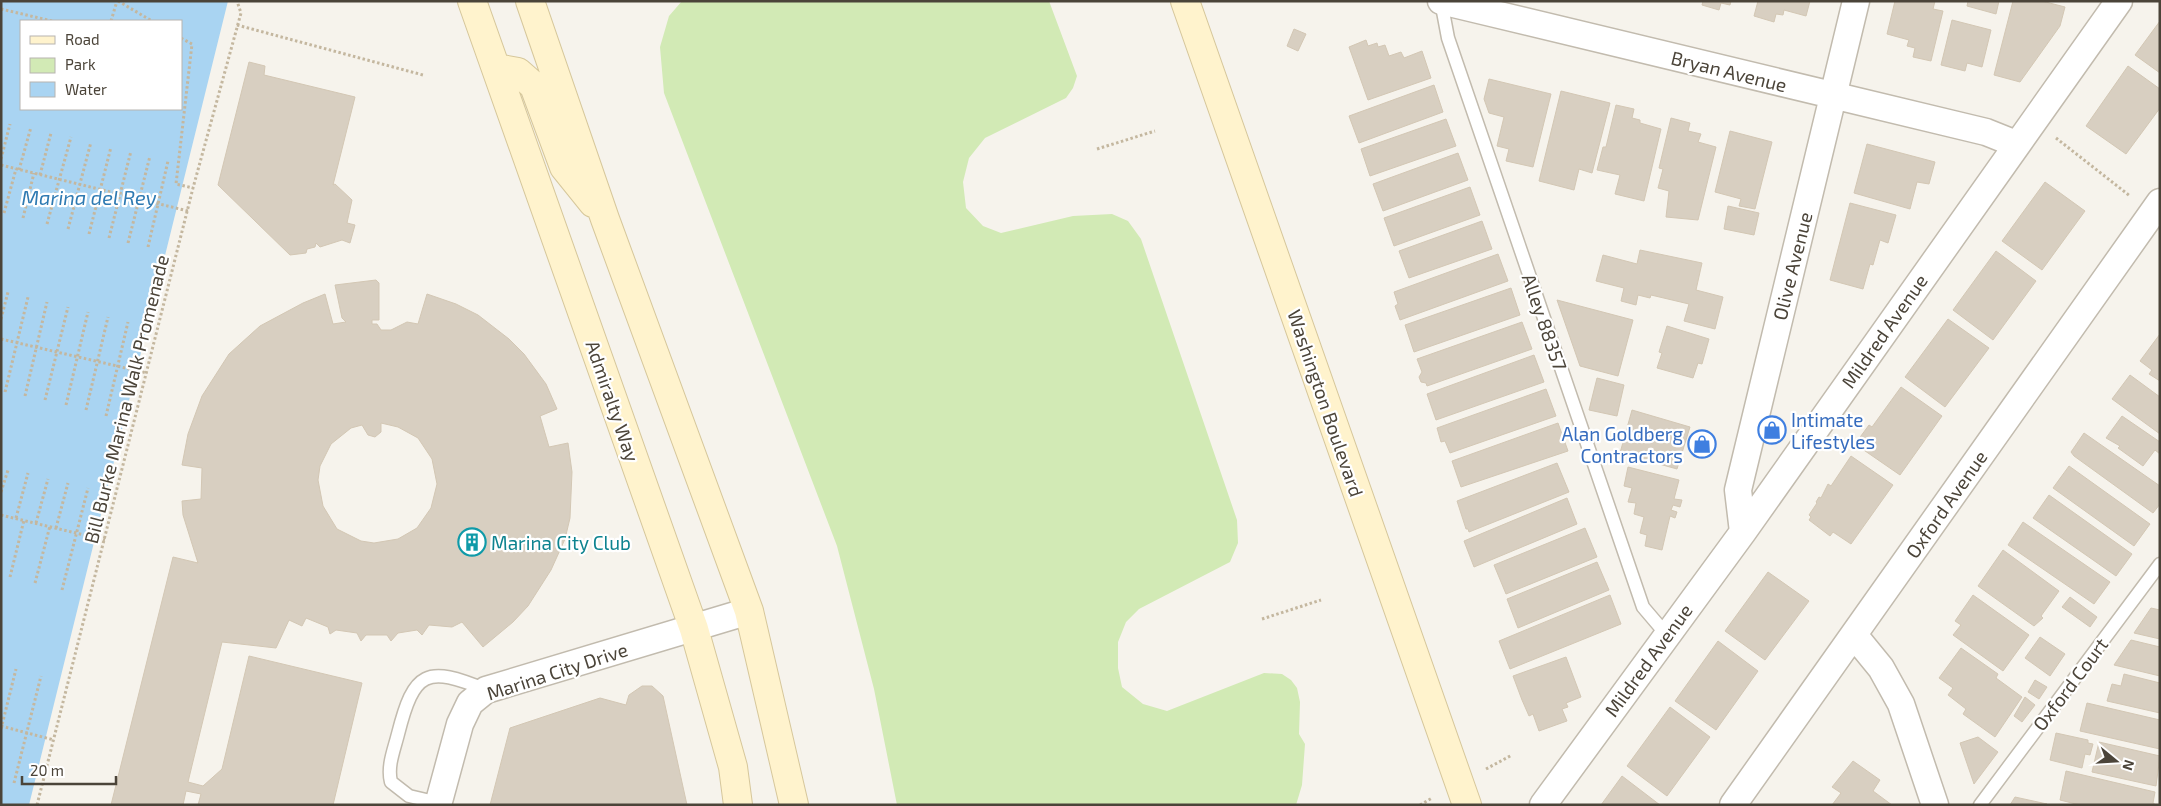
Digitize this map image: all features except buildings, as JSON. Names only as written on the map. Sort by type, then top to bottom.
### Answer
[{"type":"street","name":"Admiralty Way","points":[[472,1],[694,629],[733,767],[738,805]]},
{"type":"street","points":[[530,1],[606,218],[749,611],[794,805]]},
{"type":"street","name":"Washington Boulevard","points":[[1184,1],[1467,805]]},
{"type":"street","name":"Bryan Avenue","points":[[1441,1],[1833,97],[1986,132],[2016,144]]},
{"type":"street","name":"Olive Avenue","points":[[1743,532],[1738,490],[1856,1]]},
{"type":"street","name":"Mildred Avenue","points":[[1543,805],[1666,634],[1743,532],[2119,1]]},
{"type":"street","points":[[496,68],[518,72],[534,86],[564,166],[606,218]]},
{"type":"street","name":"Oxford Avenue","points":[[1733,805],[2156,208]]},
{"type":"street","name":"Marina City Drive","points":[[438,804],[460,724],[470,703],[486,690],[749,611]]},
{"type":"street","points":[[1854,635],[1881,668],[1901,704],[1935,805]]},
{"type":"lane","name":"Alley 88357","points":[[1441,1],[1448,38],[1643,607],[1666,634]]},
{"type":"lane","name":"Oxford Court","points":[[1980,805],[2160,564]]},
{"type":"lane","points":[[438,804],[409,796],[390,782],[388,771],[404,711],[412,690],[424,680],[440,675],[457,678],[486,690]]},
{"type":"path","points":[[112,20],[117,1],[150,20]]},
{"type":"path","name":"Bill Burke Marina Walk Promenade","points":[[38,805],[193,188],[241,13],[237,1]]},
{"type":"path","points":[[1,9],[48,20]]},
{"type":"path","points":[[237,25],[423,75]]},
{"type":"path","points":[[182,39],[192,44],[176,184],[193,188]]},
{"type":"path","points":[[1,159],[10,124]]},
{"type":"path","points":[[4,213],[31,127]]},
{"type":"path","points":[[1097,149],[1155,132]]},
{"type":"path","points":[[40,175],[51,133]]},
{"type":"path","points":[[2052,136],[2156,208]]},
{"type":"path","points":[[48,224],[71,137]]},
{"type":"path","points":[[68,230],[91,142]]},
{"type":"path","points":[[89,234],[111,147]]},
{"type":"path","points":[[109,238],[131,151]]},
{"type":"path","points":[[128,243],[150,156]]},
{"type":"path","points":[[148,247],[168,160]]},
{"type":"path","points":[[1,165],[188,211]]},
{"type":"path","points":[[23,218],[34,173]]},
{"type":"path","points":[[1,320],[8,292]]},
{"type":"path","points":[[5,392],[28,297]]},
{"type":"path","points":[[25,396],[48,302]]},
{"type":"path","points":[[45,400],[68,307]]},
{"type":"path","points":[[66,405],[88,312]]},
{"type":"path","points":[[86,410],[108,317]]},
{"type":"path","points":[[106,416],[128,322]]},
{"type":"path","points":[[1,339],[147,373]]},
{"type":"path","points":[[1,492],[8,470]]},
{"type":"path","points":[[16,519],[28,473]]},
{"type":"path","points":[[36,523],[48,479]]},
{"type":"path","points":[[56,528],[68,483]]},
{"type":"path","points":[[62,590],[88,488]]},
{"type":"path","points":[[1,515],[105,540]]},
{"type":"path","points":[[10,577],[24,520]]},
{"type":"path","points":[[35,583],[50,526]]},
{"type":"path","points":[[1262,619],[1321,600]]},
{"type":"path","points":[[16,670],[1,727],[54,740]]},
{"type":"path","points":[[14,783],[41,676]]},
{"type":"path","points":[[1505,758],[1512,755]]},
{"type":"green space","points":[[682,1],[1049,1],[1077,76],[1073,88],[1066,98],[985,138],[969,158],[963,182],[966,208],[983,226],[1001,233],[1073,216],[1112,214],[1128,221],[1141,239],[1237,520],[1238,543],[1230,562],[1139,609],[1126,622],[1118,642],[1118,668],[1122,687],[1143,704],[1167,711],[1264,673],[1282,674],[1291,680],[1297,688],[1300,702],[1299,734],[1305,744],[1302,785],[1296,805],[897,805],[874,689],[837,546],[664,93],[660,47],[669,16]]},
{"type":"water","name":"Marina del Rey","points":[[1,1],[228,1],[29,805],[1,805]]},
{"type":"place","name":"Intimate Lifestyles","points":[[1772,430]]},
{"type":"place","name":"Alan Goldberg Contractors","points":[[1702,444]]},
{"type":"place","name":"Marina City Club","points":[[472,542]]}]
